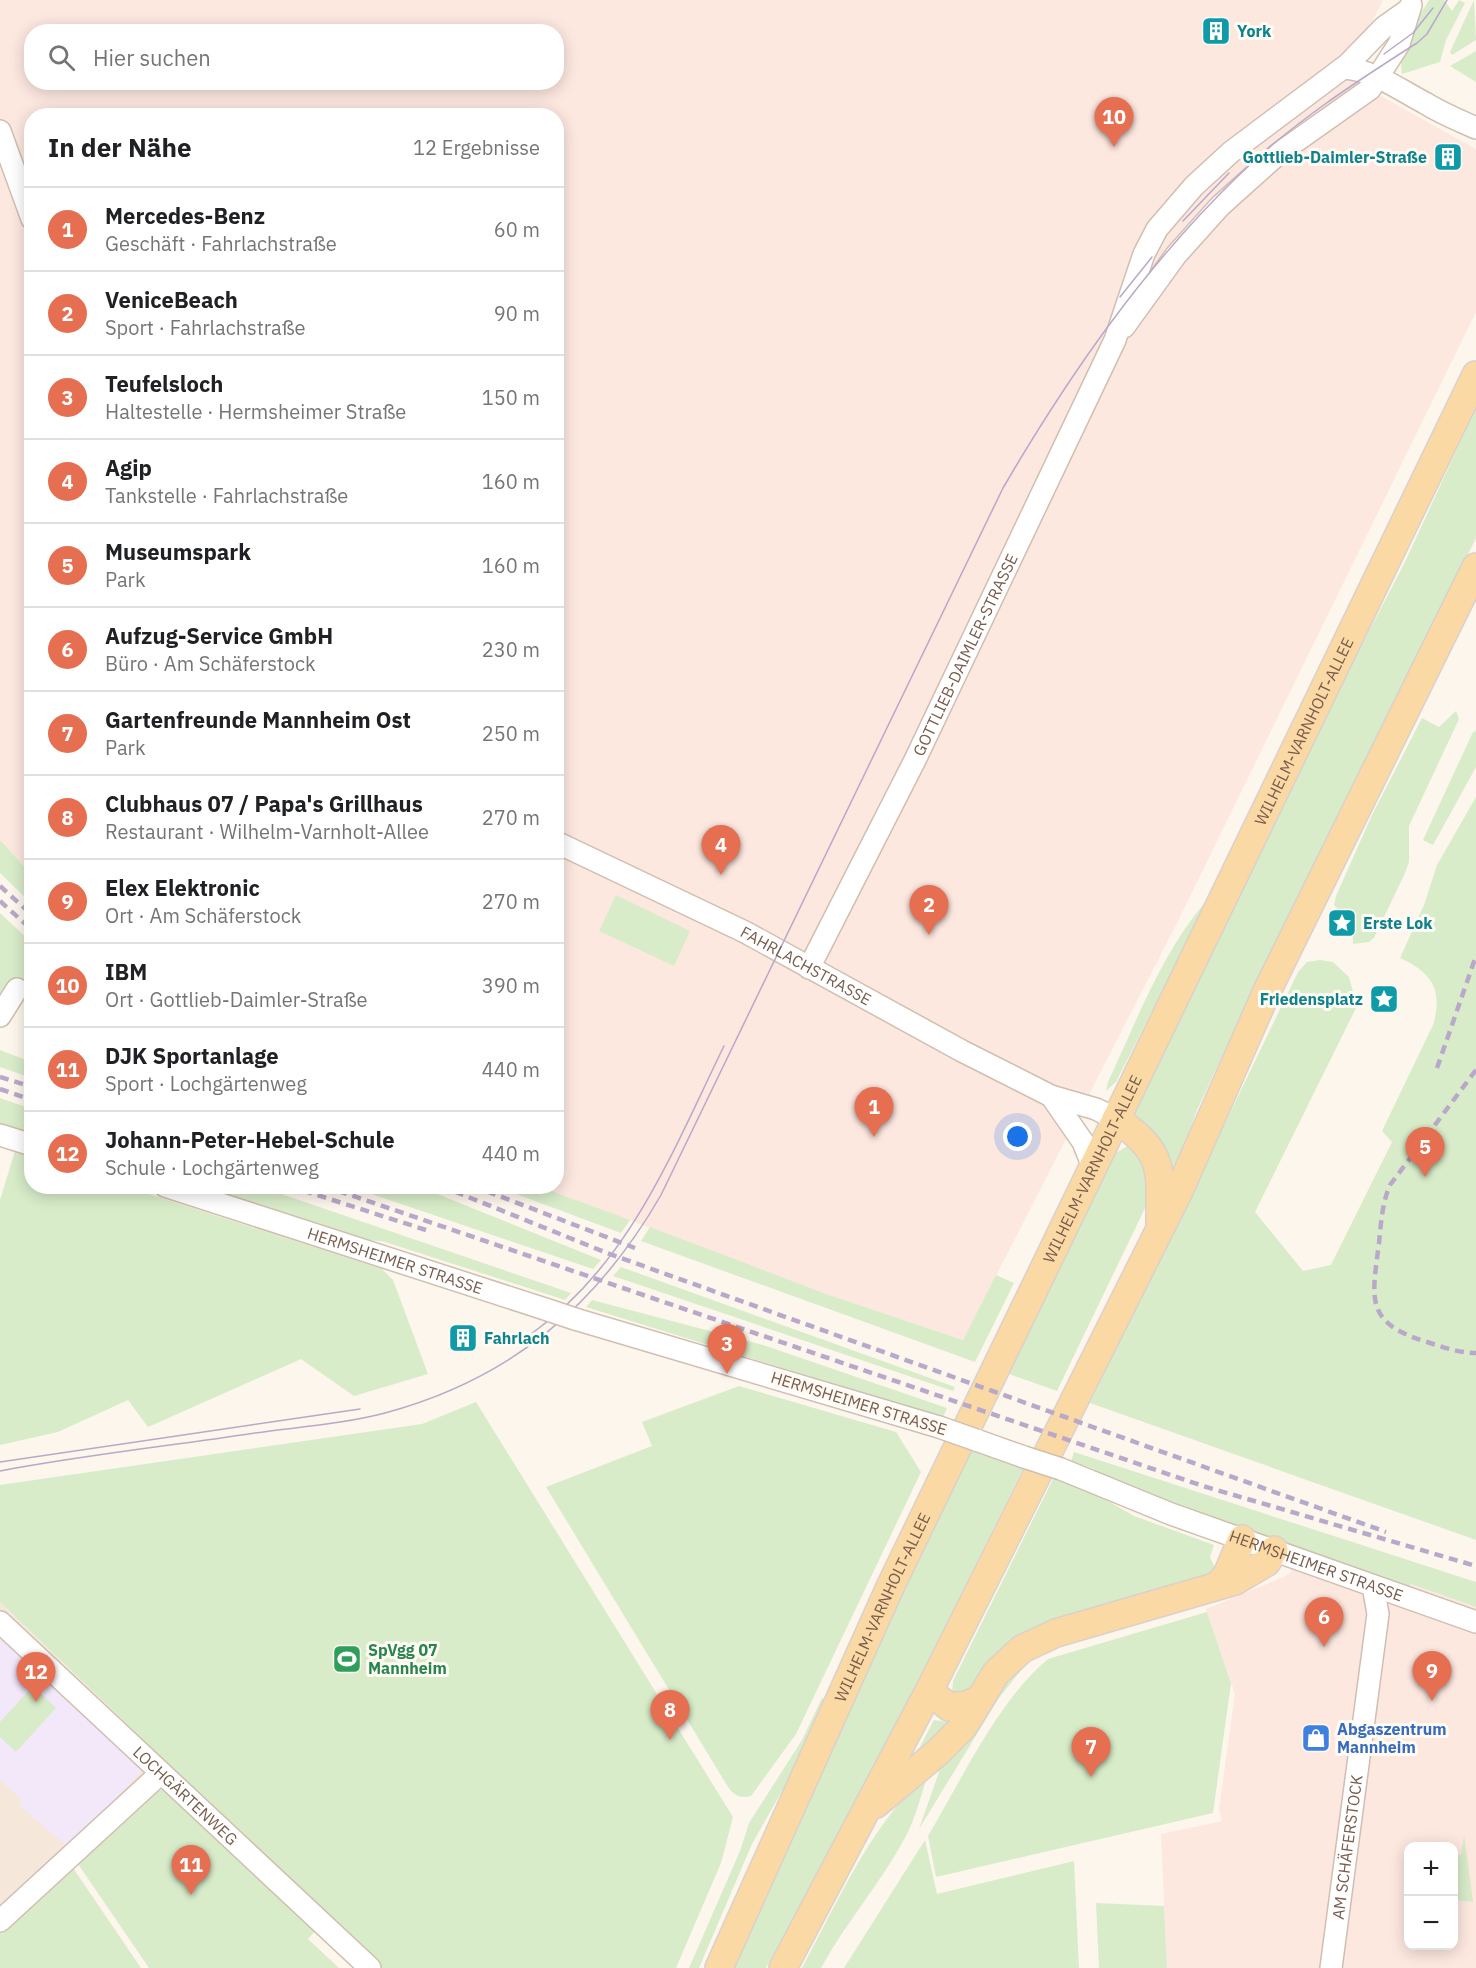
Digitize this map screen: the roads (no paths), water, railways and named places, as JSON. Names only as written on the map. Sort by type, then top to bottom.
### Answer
[{"type":"main road","name":"WILHELM-VARNHOLT-ALLEE","points":[[719,1968],[882,1604],[1476,375]]},
{"type":"main road","points":[[783,1968],[929,1691],[1179,1191],[1268,989],[1476,567]]},
{"type":"main road","points":[[1116,1119],[1140,1136],[1154,1156],[1160,1177],[1160,1227]]},
{"type":"main road","points":[[1218,1585],[1227,1575],[1242,1539]]},
{"type":"main road","points":[[866,1812],[938,1752],[963,1727],[978,1700],[1006,1662],[1032,1643],[1056,1633],[1251,1574],[1267,1562],[1274,1550]]},
{"type":"main road","points":[[929,1691],[949,1707],[966,1705],[978,1700]]},
{"type":"street","name":"GOTTLIEB-DAIMLER-STRASSE","points":[[809,968],[915,760],[1115,340],[1144,254],[1157,229],[1194,186],[1231,152],[1343,68],[1363,51],[1384,27],[1411,5]]},
{"type":"street","name":"GOTTLIEB-DAIMLER-STRASSE","points":[[1115,340],[1176,255],[1220,206],[1278,154],[1370,88],[1399,44],[1411,5]]},
{"type":"street","points":[[1343,68],[1361,70],[1379,77],[1443,114],[1476,128]]},
{"type":"street","points":[[0,131],[24,197]]},
{"type":"street","points":[[1157,229],[1160,248],[1166,253],[1176,255]]},
{"type":"street","name":"FAHRLACHSTRASSE","points":[[564,846],[737,928],[1052,1096],[1096,1109],[1116,1119]]},
{"type":"street","points":[[0,1016],[17,989]]},
{"type":"street","name":"FAHRLACHSTRASSE","points":[[1052,1096],[1083,1142],[1093,1167]]},
{"type":"street","points":[[0,1135],[24,1142]]},
{"type":"street","name":"HERMSHEIMER STRASSE","points":[[190,1194],[575,1319],[939,1427],[1061,1469],[1242,1539],[1476,1622]]},
{"type":"street","name":"AM SCHÄFERSTOCK","points":[[1331,1968],[1378,1614],[1373,1586]]},
{"type":"street","name":"LOCHGÄRTENWEG","points":[[0,1622],[370,1968]]},
{"type":"street","points":[[0,1921],[161,1773]]},
{"type":"tram line","points":[[0,1471],[95,1455],[337,1423],[385,1413],[430,1398],[472,1380],[511,1358],[546,1333],[579,1304],[609,1271],[636,1235],[661,1195],[1003,488],[1054,404],[1140,285],[1171,247],[1238,176],[1301,122],[1417,43],[1427,34],[1447,0]]},
{"type":"tram line","points":[[1384,54],[1413,33],[1433,8]]},
{"type":"tram line","points":[[1183,221],[1229,173]]},
{"type":"tram line","points":[[1120,297],[1152,257]]},
{"type":"tram line","points":[[531,1334],[566,1306],[596,1274],[622,1240],[646,1203],[667,1164],[724,1046]]},
{"type":"tram line","points":[[0,1462],[360,1409]]},
{"type":"railway","points":[[0,886],[24,908]]},
{"type":"railway","points":[[0,901],[24,923]]},
{"type":"railway","points":[[1437,1068],[1476,956]]},
{"type":"railway","points":[[1476,1070],[1390,1185],[1382,1214],[1374,1294],[1382,1317],[1407,1335],[1457,1351],[1476,1353]]},
{"type":"railway","points":[[0,1077],[24,1084]]},
{"type":"railway","points":[[0,1089],[24,1097]]},
{"type":"railway","points":[[314,1194],[426,1230]]},
{"type":"railway","points":[[347,1194],[1203,1486],[1476,1566]]},
{"type":"railway","points":[[461,1194],[607,1253],[1386,1532]]},
{"type":"railway","points":[[494,1194],[635,1248]]},
{"type":"place","name":"York","points":[[1216,31]]},
{"type":"place","name":"IBM","points":[[1114,147]]},
{"type":"place","name":"Gottlieb-Daimler-Straße","points":[[1448,157]]},
{"type":"place","name":"Agip","points":[[721,875]]},
{"type":"place","name":"Erste Lok","points":[[1342,923]]},
{"type":"place","name":"VeniceBeach","points":[[929,935]]},
{"type":"place","name":"Friedensplatz","points":[[1384,999]]},
{"type":"place","name":"Mercedes-Benz","points":[[874,1137]]},
{"type":"place","name":"Museumspark","points":[[1425,1177]]},
{"type":"place","name":"Fahrlach","points":[[463,1338]]},
{"type":"place","name":"Teufelsloch","points":[[727,1374]]},
{"type":"place","name":"Aufzug-Service GmbH","points":[[1324,1647]]},
{"type":"place","name":"SpVgg 07 Mannheim","points":[[347,1659]]},
{"type":"place","name":"Elex Elektronic","points":[[1432,1701]]},
{"type":"place","name":"Johann-Peter-Hebel-Schule","points":[[36,1702]]},
{"type":"place","name":"Abgaszentrum Mannheim","points":[[1316,1738]]},
{"type":"place","name":"Clubhaus 07 / Papa's Grillhaus","points":[[670,1740]]},
{"type":"place","name":"Gartenfreunde Mannheim Ost","points":[[1091,1777]]},
{"type":"place","name":"DJK Sportanlage","points":[[191,1895]]}]
